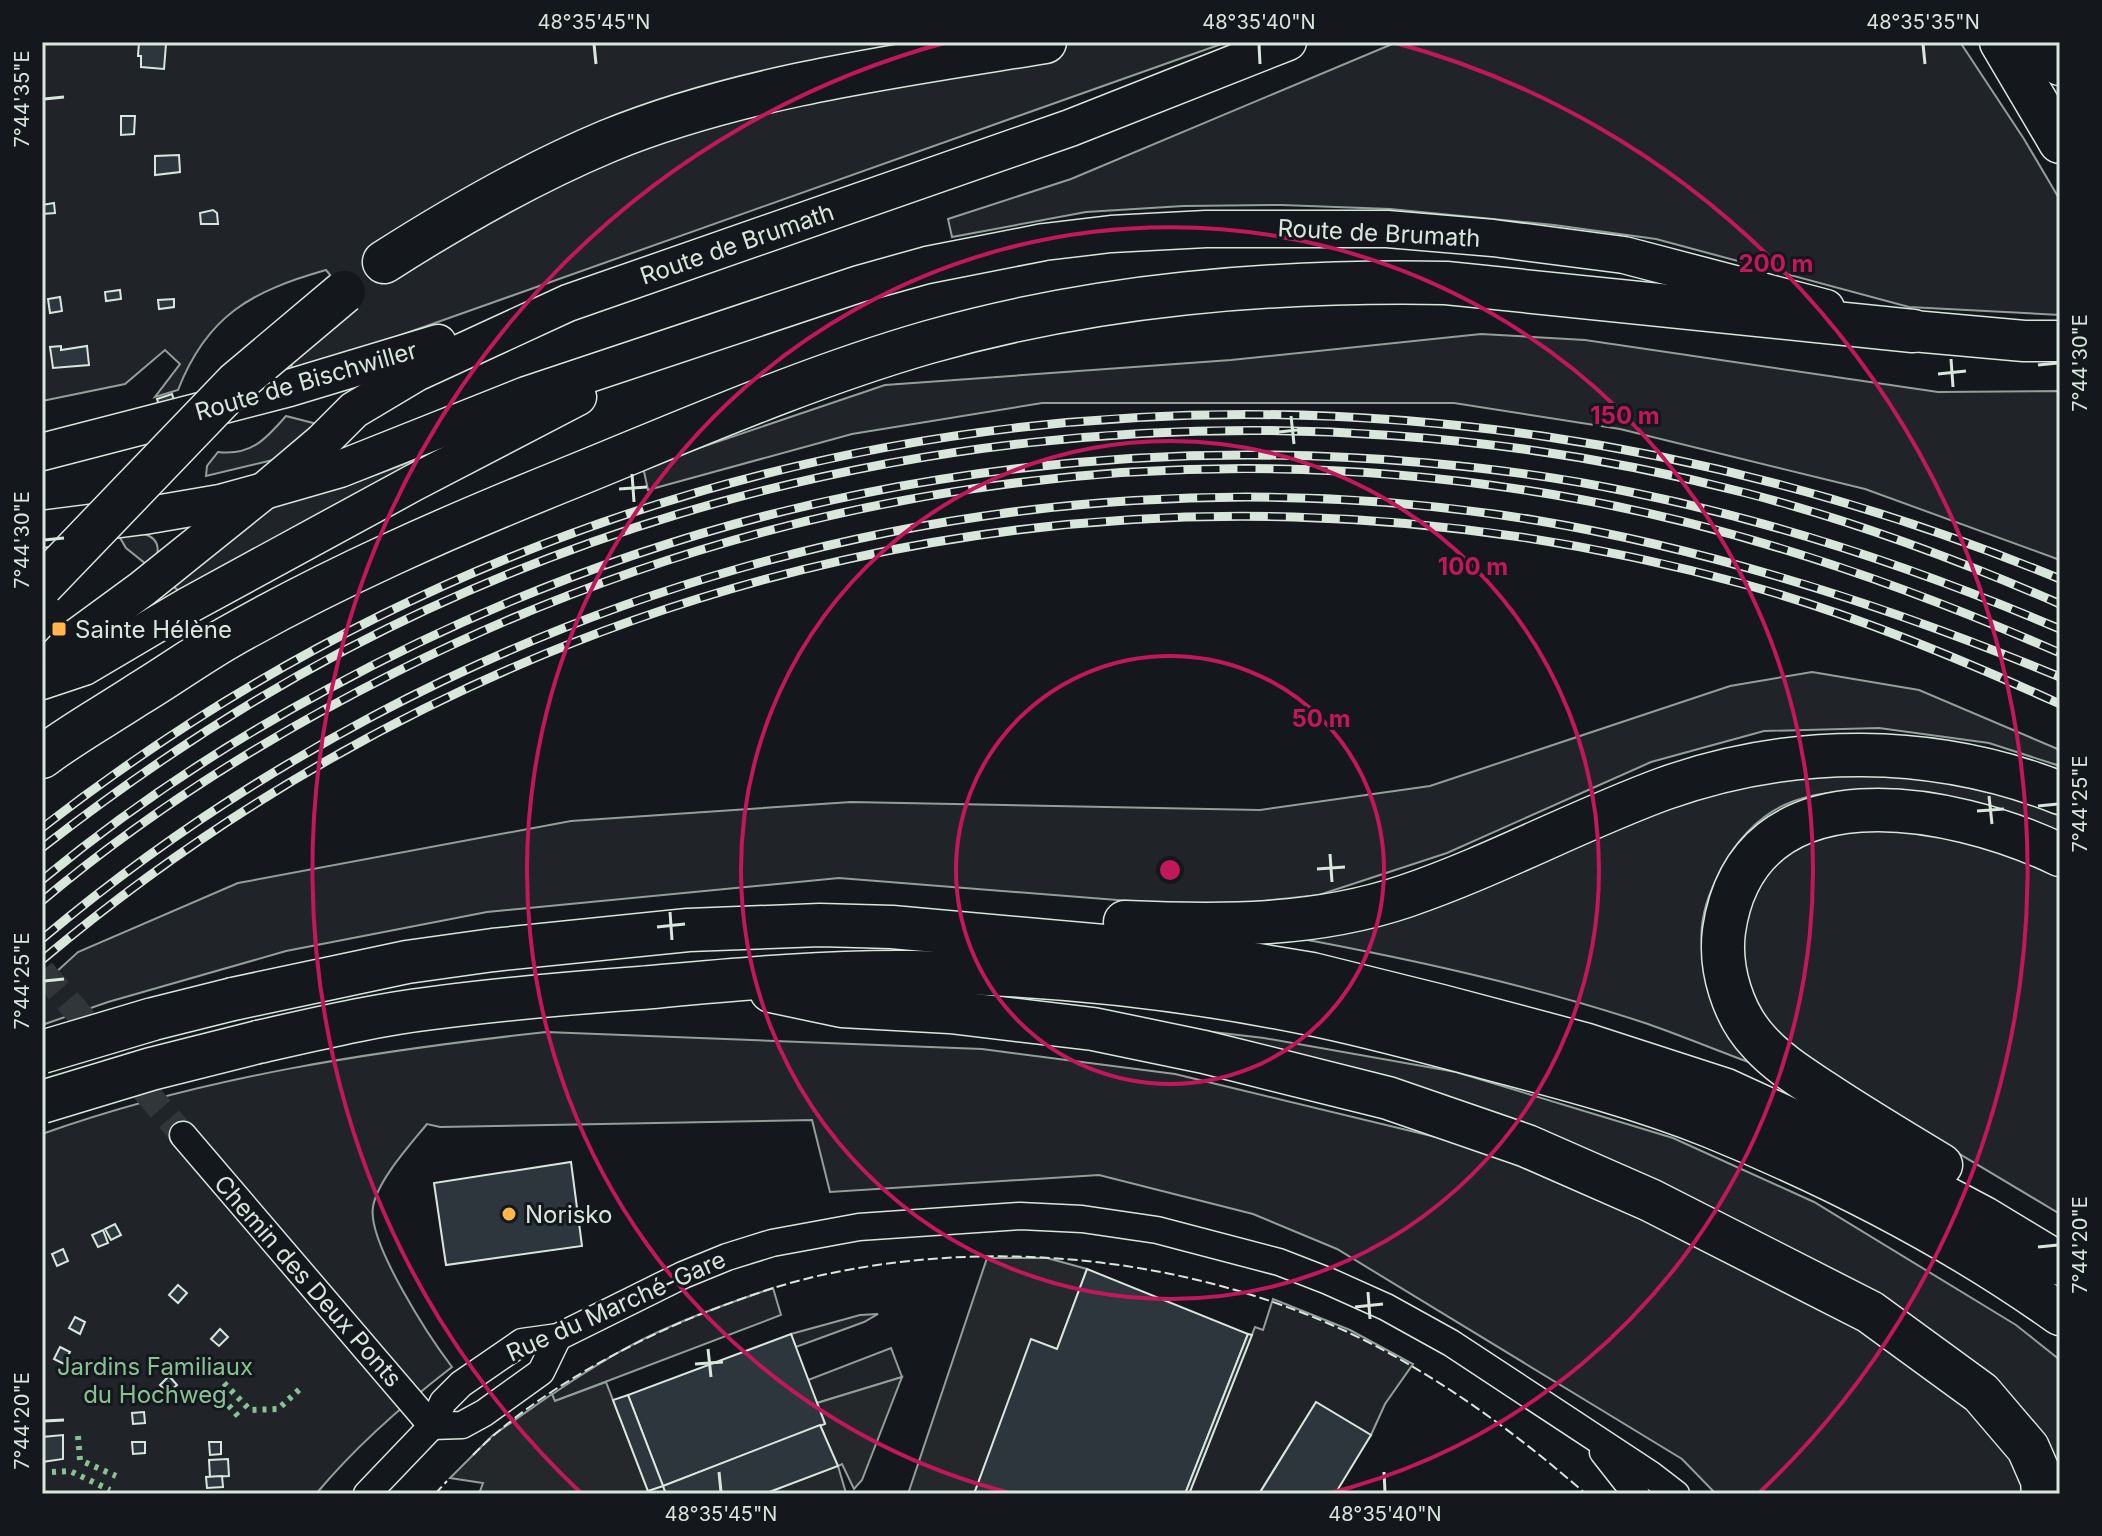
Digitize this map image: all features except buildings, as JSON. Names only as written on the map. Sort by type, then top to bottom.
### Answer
[{"type":"highway","points":[[42,585],[236,383],[344,292],[483,192],[543,154],[604,125],[671,100],[871,42]]},
{"type":"highway","points":[[384,262],[486,199],[548,167],[611,140],[677,117],[812,82],[1045,42]]},
{"type":"highway","points":[[2001,42],[2060,142]]},
{"type":"highway","points":[[2045,42],[2060,64]]},
{"type":"highway","points":[[42,757],[225,640],[320,589],[495,508],[821,378],[930,342],[1015,322],[1100,304],[1205,290],[1368,282],[1446,283],[1913,331]]},
{"type":"highway","points":[[892,927],[996,918],[1248,924],[1330,916],[1405,896],[1673,786],[1757,763],[1854,754],[1948,762],[1994,772],[2060,793]]},
{"type":"highway","points":[[1984,1218],[1954,1173],[1797,1075],[1759,1043],[1737,1007],[1723,966],[1723,936],[1728,906],[1738,881],[1772,841],[1816,817],[1841,812],[1871,810],[1939,814],[2013,834],[2060,855]]},
{"type":"highway","points":[[42,1052],[233,999],[407,962],[688,930],[820,925],[892,927],[1193,954],[1312,974],[1527,1028],[1726,1090],[1848,1146],[1984,1218],[2060,1264]]},
{"type":"highway","points":[[42,1102],[151,1069],[258,1042],[342,1023],[432,1008],[843,972],[1004,975],[1060,980],[1290,1010],[1578,1082],[1711,1127],[1833,1182],[1958,1248],[2060,1314]]},
{"type":"highway","points":[[723,981],[842,1006],[950,1012],[1093,1029],[1149,1040],[1388,1098],[1527,1146],[1650,1200],[1870,1312],[1981,1393],[2028,1448],[2041,1489]]},
{"type":"main road","name":"Route de Brumath","points":[[42,672],[71,641],[264,491],[354,410],[416,373],[568,303],[1070,128],[1288,42]]},
{"type":"main road","name":"Route de Brumath","points":[[264,491],[340,469],[526,395],[859,284],[927,265],[1044,242],[1111,234],[1300,228],[1387,229],[1493,238],[1624,255],[1913,331],[2060,341]]},
{"type":"main road","name":"Route de Bischwiller","points":[[42,452],[289,388],[568,303]]},
{"type":"main road","name":"Route de Brumath","points":[[42,681],[84,667],[189,605],[413,483],[702,336]]},
{"type":"main road","points":[[42,529],[220,503],[264,491]]},
{"type":"main road","points":[[144,516],[159,526],[167,539],[172,563]]},
{"type":"street","name":"Chemin des Deux Ponts","points":[[183,1135],[432,1426]]},
{"type":"street","name":"Rue du Marché-Gare","points":[[367,1494],[432,1426],[443,1402],[461,1384],[522,1342],[558,1337],[683,1275],[772,1243],[859,1227],[914,1221],[1020,1216],[1082,1219],[1157,1230],[1279,1262],[1328,1281],[1386,1307],[1451,1343],[1676,1494]]},
{"type":"street","points":[[432,1426],[462,1425],[484,1413],[541,1372],[558,1337]]},
{"type":"street","points":[[1591,1436],[1636,1494]]},
{"type":"green space","points":[[42,42],[1227,42],[294,373],[289,358],[355,305],[326,270],[276,287],[235,310],[203,343],[178,390],[155,397],[180,364],[165,350],[125,384],[42,401]]},
{"type":"green space","points":[[1397,42],[1960,42],[2060,200],[2060,315],[1909,307],[1656,239],[1554,225],[1390,209],[1282,205],[1183,206],[1086,212],[952,237],[948,219],[1071,179]]},
{"type":"green space","points":[[1481,334],[1585,340],[1938,392],[2060,391],[2060,560],[1865,489],[1620,429],[1454,403],[1042,403],[852,434],[648,490],[643,467],[885,385],[1231,360]]},
{"type":"green space","points":[[286,416],[321,425],[277,459],[206,476],[207,466],[218,452],[240,451],[257,444]]},
{"type":"green space","points":[[453,446],[184,595],[174,587],[269,507],[351,484]]},
{"type":"green space","points":[[144,534],[154,540],[158,548],[151,568],[126,548],[119,536]]},
{"type":"green space","points":[[1812,672],[1919,690],[2060,750],[2060,766],[1989,743],[1879,728],[1764,731],[1651,762],[1447,853],[1319,895],[1206,907],[839,878],[487,912],[286,951],[108,1002],[42,1025],[42,985],[78,952],[238,883],[571,821],[851,802],[1260,810],[1430,786],[1730,686]]},
{"type":"green space","points":[[1827,761],[2060,799],[2060,834],[2033,821],[1964,801],[1888,791],[1818,795],[1789,803],[1768,815],[1749,830],[1727,860],[1709,897],[1702,925],[1704,954],[1751,1063],[1648,1024],[1562,998],[1430,965],[1297,938],[1617,815]]},
{"type":"green space","points":[[1830,828],[1929,829],[2060,872],[2060,1214],[1814,1067],[1756,1013],[1737,937],[1768,863]]},
{"type":"green space","points":[[1153,1025],[1264,1038],[1456,1072],[1673,1138],[1814,1202],[2016,1325],[2060,1360],[2060,1481],[1849,1284]]},
{"type":"green space","name":"Jardins Familiaux du Hochweg","points":[[546,1032],[982,1049],[1175,1074],[1473,1146],[1719,1253],[1881,1337],[1974,1406],[2022,1475],[2024,1494],[1716,1494],[1682,1459],[1337,1249],[1253,1214],[1099,1175],[830,1192],[812,1120],[440,1127],[427,1124],[381,1186],[373,1207],[374,1223],[402,1289],[452,1367],[381,1427],[316,1494],[42,1494],[42,1134],[165,1096],[291,1068]]},
{"type":"green space","points":[[773,1288],[781,1315],[555,1401],[492,1436],[575,1379],[643,1339]]},
{"type":"green space","points":[[1273,1299],[1350,1330],[1413,1364],[1385,1404],[1371,1435],[1316,1402],[1259,1494],[1189,1494],[1255,1327],[1263,1330]]},
{"type":"green space","points":[[878,1314],[796,1347],[791,1334],[860,1315]]},
{"type":"green space","points":[[891,1348],[902,1377],[817,1403],[808,1380]]},
{"type":"shaded area","points":[[987,1258],[1047,1258],[1087,1269],[1057,1349],[1032,1340],[974,1494],[908,1494]]},
{"type":"shaded area","points":[[902,1377],[862,1480],[854,1489],[842,1464],[838,1466],[846,1493],[764,1494],[837,1466],[820,1425],[825,1423],[817,1403]]},
{"type":"shaded area","points":[[606,1382],[648,1491],[663,1486],[666,1494],[479,1494],[483,1483],[450,1478],[492,1436],[552,1394],[555,1401]]},
{"type":"tunnel","points":[[42,971],[183,1135]]},
{"type":"railway","points":[[42,828],[269,675],[509,558],[759,475],[1016,428],[1277,415],[1540,436],[1802,491],[2060,579]]},
{"type":"railway","points":[[42,848],[152,767],[267,694],[347,649],[510,573],[680,514],[854,470],[1032,442],[1212,431],[1392,435],[1570,456],[1746,493],[1826,516],[1945,557],[2060,604]]},
{"type":"railway","points":[[42,880],[145,802],[253,731],[328,689],[457,625],[589,571],[724,527],[861,494],[1000,471],[1141,458],[1284,455],[1428,463],[1555,478],[1686,504],[1795,533],[1955,587],[2060,629]]},
{"type":"railway","points":[[42,901],[168,805],[301,722],[394,673],[534,609],[677,557],[823,517],[972,489],[1123,473],[1274,469],[1426,478],[1578,499],[1702,526],[1824,562],[1943,604],[2060,653]]},
{"type":"railway","points":[[42,939],[203,818],[374,715],[555,632],[743,568],[936,524],[1134,501],[1334,499],[1534,520],[1602,532],[1735,564],[1867,604],[2060,677]]},
{"type":"railway","points":[[42,960],[228,821],[426,708],[633,620],[848,559],[1068,524],[1293,517],[1520,537],[1747,585],[1787,597],[1906,638],[2060,704]]},
{"type":"hedge","points":[[224,1383],[250,1410],[278,1409],[301,1388]]},
{"type":"hedge","points":[[222,1398],[239,1417]]},
{"type":"hedge","points":[[78,1436],[80,1460],[116,1476]]},
{"type":"hedge","points":[[52,1472],[70,1471],[110,1490]]},
{"type":"fence","points":[[473,1455],[521,1413],[578,1375],[668,1328],[748,1297],[819,1276],[903,1262],[970,1257],[1038,1257],[1106,1263],[1173,1275],[1239,1291],[1303,1313],[1364,1340],[1452,1391],[1534,1450],[1586,1494]]},
{"type":"fence","points":[[435,1494],[447,1481]]},
{"type":"place","name":"Sainte Hélène","points":[[59,629]]},
{"type":"place","name":"Norisko","points":[[509,1214]]}]
